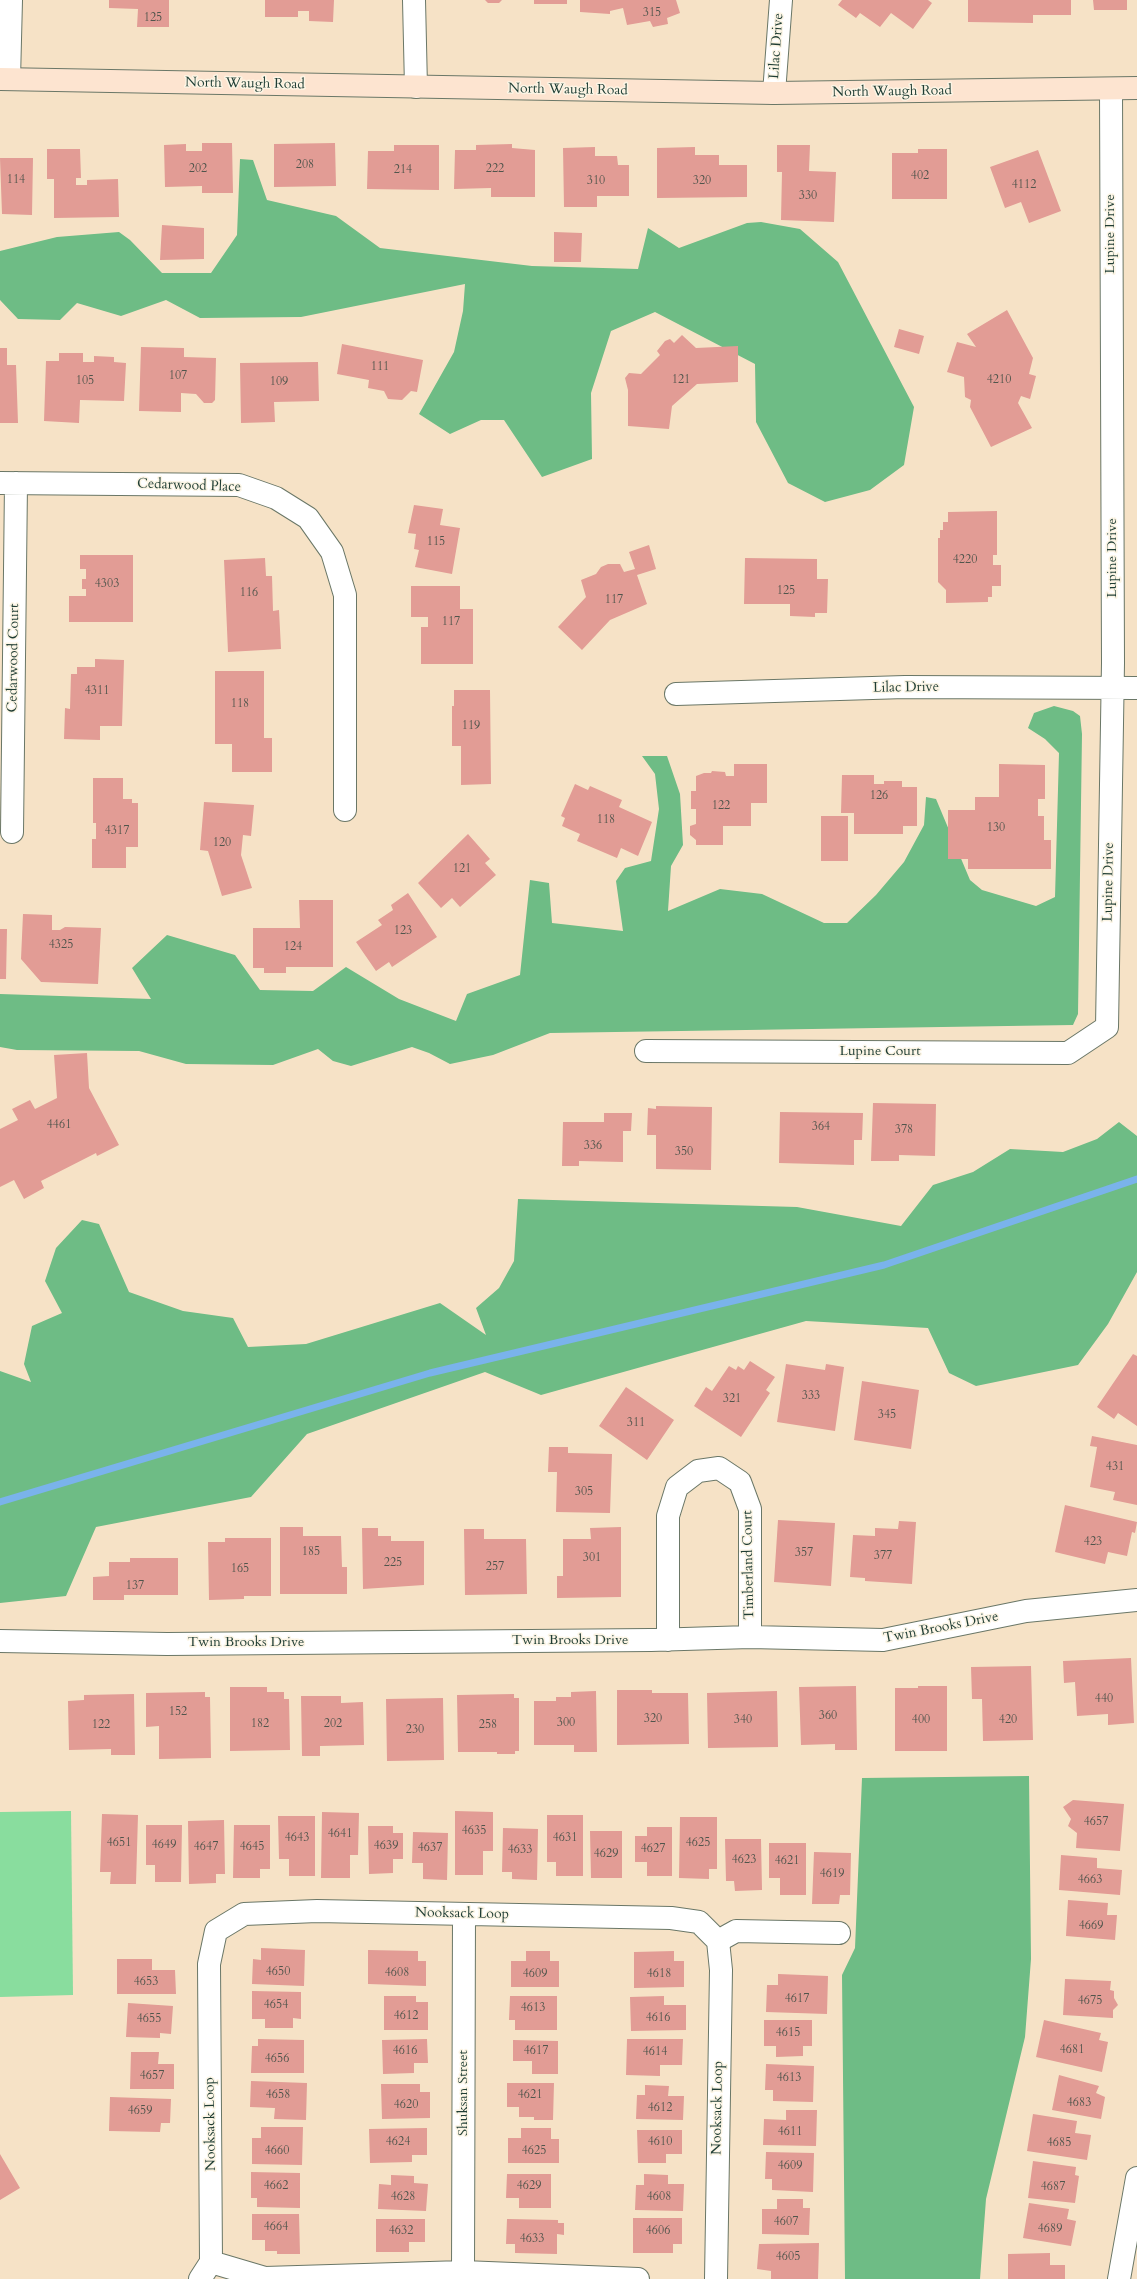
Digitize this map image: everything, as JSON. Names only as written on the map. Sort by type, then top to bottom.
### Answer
[{"type":"street","points":[[5,79],[10,0]]},
{"type":"street","points":[[414,0],[416,87]]},
{"type":"street","name":"Lilac Drive","points":[[774,93],[781,0]]},
{"type":"street","name":"North Waugh Road","points":[[5,79],[774,93],[1137,88]]},
{"type":"street","name":"Lupine Drive","points":[[1107,1027],[1113,688],[1111,89]]},
{"type":"street","name":"Cedarwood Place","points":[[8,483],[239,485],[276,498],[308,518],[332,552],[346,595],[345,810]]},
{"type":"street","name":"Cedarwood Court","points":[[8,483],[12,832]]},
{"type":"street","name":"Lilac Drive","points":[[676,694],[905,687],[1137,688]]},
{"type":"street","name":"Lupine Court","points":[[646,1051],[1068,1053],[1107,1027]]},
{"type":"street","name":"Timberland Court","points":[[668,1640],[668,1516],[678,1487],[698,1471],[719,1468],[740,1482],[750,1509],[750,1637]]},
{"type":"street","name":"Twin Brooks Drive","points":[[0,1641],[167,1644],[668,1640],[750,1637],[883,1640],[1026,1611],[1137,1600]]},
{"type":"street","name":"Nooksack Loop","points":[[206,2271],[209,1964],[216,1931],[244,1914],[317,1911],[671,1918],[699,1922],[718,1941],[721,1970],[716,2279]]},
{"type":"street","name":"Shuksan Street","points":[[463,2272],[464,1914]]},
{"type":"street","points":[[718,1941],[736,1931],[839,1933]]},
{"type":"street","points":[[1119,2279],[1131,2242],[1137,2178]]},
{"type":"street","points":[[206,2271],[265,2278],[463,2272],[638,2279]]},
{"type":"green space","points":[[240,159],[253,160],[267,200],[336,216],[380,248],[532,266],[638,269],[648,228],[679,248],[747,223],[761,222],[800,229],[838,262],[914,407],[904,465],[870,490],[825,502],[788,483],[756,422],[755,364],[655,312],[611,331],[591,393],[592,459],[542,477],[504,420],[481,420],[450,434],[419,414],[454,352],[463,311],[465,284],[301,317],[200,318],[166,300],[121,316],[77,303],[60,320],[18,319],[0,300],[0,251],[57,237],[119,232],[130,240],[162,273],[211,273],[237,235]]},
{"type":"green space","points":[[1054,706],[1073,711],[1080,716],[1082,734],[1078,1014],[1073,1025],[550,1033],[493,1055],[450,1064],[429,1053],[412,1047],[351,1066],[333,1061],[318,1049],[273,1065],[186,1064],[139,1051],[17,1050],[0,1047],[0,994],[151,999],[132,968],[167,935],[235,955],[260,990],[313,991],[346,967],[399,999],[456,1021],[467,994],[520,975],[530,880],[549,883],[552,923],[623,931],[616,881],[625,868],[651,861],[659,809],[655,774],[642,756],[667,756],[680,794],[683,845],[671,866],[668,911],[720,889],[762,894],[824,923],[847,923],[876,895],[904,862],[924,825],[926,797],[936,799],[970,880],[982,890],[1036,906],[1055,897],[1059,753],[1045,739],[1028,728],[1034,713]]},
{"type":"green space","points":[[1119,1122],[1137,1136],[1137,1272],[1108,1324],[1078,1365],[976,1386],[949,1373],[928,1328],[806,1321],[541,1395],[485,1372],[307,1434],[251,1497],[96,1527],[66,1596],[0,1603],[0,1371],[31,1382],[24,1364],[32,1326],[62,1313],[45,1281],[56,1248],[82,1220],[99,1224],[129,1292],[183,1311],[233,1318],[248,1347],[306,1344],[440,1303],[486,1335],[476,1308],[499,1288],[514,1261],[518,1199],[797,1207],[901,1226],[933,1185],[973,1172],[1010,1149],[1063,1152],[1097,1139]]},
{"type":"green space","points":[[1029,1776],[1031,1959],[1025,2037],[986,2199],[980,2279],[845,2279],[842,1975],[855,1948],[862,1778]]},
{"type":"green space","points":[[71,1811],[73,1995],[0,1997],[0,1812]]},
{"type":"building","points":[[109,0],[169,0],[169,27],[137,27],[138,9],[109,8]]},
{"type":"building","points":[[265,0],[334,0],[333,22],[309,21],[309,11],[298,11],[298,17],[265,17]]},
{"type":"building","points":[[485,0],[502,0],[499,3],[488,3]]},
{"type":"building","points":[[534,0],[567,0],[567,4],[534,4]]},
{"type":"building","points":[[580,0],[676,0],[680,13],[667,18],[668,24],[653,27],[650,21],[627,25],[623,8],[610,11],[610,14],[580,12]]},
{"type":"building","points":[[842,0],[928,0],[932,3],[913,29],[891,13],[880,27],[860,13],[856,18],[838,5]]},
{"type":"building","points":[[968,0],[1071,0],[1071,15],[1033,15],[1033,23],[968,22]]},
{"type":"building","points":[[1093,0],[1127,0],[1127,10],[1094,10]]},
{"type":"building","points":[[202,143],[232,143],[233,193],[202,193],[202,186],[165,187],[164,145],[186,144],[186,151],[202,151]]},
{"type":"building","points":[[335,143],[336,186],[274,187],[274,144]]},
{"type":"building","points":[[512,144],[512,148],[535,150],[535,197],[491,197],[491,188],[454,189],[455,150],[476,150],[476,145]]},
{"type":"building","points":[[394,145],[439,145],[439,190],[367,189],[368,151],[394,151]]},
{"type":"building","points":[[777,145],[810,145],[809,171],[836,172],[834,222],[781,220],[782,172],[777,172]]},
{"type":"building","points":[[595,147],[595,156],[617,156],[618,165],[629,165],[629,196],[597,196],[597,207],[564,207],[563,148]]},
{"type":"building","points":[[695,147],[695,155],[719,155],[719,165],[747,165],[747,197],[657,198],[657,148]]},
{"type":"building","points":[[47,149],[80,149],[81,178],[76,178],[76,185],[87,185],[87,180],[118,179],[119,217],[54,218],[54,179],[47,179]]},
{"type":"building","points":[[918,149],[947,149],[947,199],[892,199],[892,153],[918,153]]},
{"type":"building","points":[[1038,150],[1061,211],[1029,223],[1021,202],[1005,208],[990,167]]},
{"type":"building","points":[[0,158],[33,158],[32,215],[2,214]]},
{"type":"building","points":[[162,225],[204,228],[204,259],[160,260]]},
{"type":"building","points":[[554,232],[582,233],[581,262],[554,262]]},
{"type":"building","points":[[1007,310],[1033,358],[1029,374],[1036,376],[1030,399],[1021,396],[1018,403],[1032,428],[991,447],[970,407],[971,400],[965,397],[964,377],[947,372],[957,342],[976,347],[967,334]]},
{"type":"building","points":[[899,329],[924,336],[919,354],[894,347]]},
{"type":"building","points":[[682,335],[696,348],[738,346],[738,382],[697,384],[672,406],[669,429],[628,426],[628,390],[625,378],[629,373],[641,374],[660,355],[657,351],[665,341],[670,339],[674,343]]},
{"type":"building","points":[[342,344],[423,360],[417,392],[411,391],[402,400],[388,399],[384,391],[368,388],[369,380],[337,374]]},
{"type":"building","points":[[141,347],[184,348],[184,357],[216,358],[215,400],[212,403],[204,403],[196,394],[181,393],[181,412],[139,411]]},
{"type":"building","points":[[0,348],[7,348],[7,365],[16,365],[18,423],[0,423]]},
{"type":"building","points":[[59,353],[83,353],[83,362],[94,362],[94,356],[114,357],[114,362],[126,363],[124,401],[80,400],[79,423],[44,421],[46,361],[59,361]]},
{"type":"building","points":[[318,362],[319,401],[274,402],[275,422],[241,423],[240,363]]},
{"type":"building","points":[[414,505],[443,509],[440,525],[460,528],[452,574],[415,567],[419,550],[414,549],[416,534],[408,533]]},
{"type":"building","points":[[997,511],[997,555],[993,555],[993,565],[1001,565],[1001,586],[992,586],[992,597],[988,597],[988,602],[946,603],[946,590],[938,582],[938,538],[940,538],[940,530],[943,530],[943,522],[948,522],[948,512]]},
{"type":"building","points":[[649,545],[656,569],[637,575],[647,604],[610,620],[582,650],[558,627],[586,597],[581,580],[596,574],[601,567],[608,564],[620,564],[624,572],[635,569],[629,552]]},
{"type":"building","points":[[80,555],[133,555],[133,622],[69,622],[69,596],[86,596],[86,589],[82,589],[82,579],[86,579],[86,569],[80,569]]},
{"type":"building","points":[[265,558],[266,576],[272,576],[273,611],[279,610],[281,649],[228,652],[224,560]]},
{"type":"building","points":[[745,558],[817,559],[817,579],[828,579],[827,613],[815,613],[815,617],[790,616],[790,604],[744,604]]},
{"type":"building","points":[[411,586],[460,586],[460,609],[473,609],[473,664],[421,664],[421,627],[428,627],[428,617],[411,617]]},
{"type":"building","points":[[95,659],[124,660],[122,726],[100,726],[100,740],[64,739],[65,708],[70,709],[71,674],[77,674],[77,667],[95,667]]},
{"type":"building","points":[[215,671],[264,671],[264,738],[272,738],[272,772],[232,772],[232,744],[215,744]]},
{"type":"building","points":[[454,690],[490,690],[491,784],[461,785],[461,746],[452,746],[452,706],[454,706]]},
{"type":"building","points":[[734,764],[767,764],[767,803],[751,803],[751,826],[723,826],[723,845],[696,845],[696,840],[690,835],[690,826],[696,824],[696,809],[691,809],[691,791],[696,791],[696,776],[704,773],[711,773],[712,771],[725,772],[726,776],[734,776]]},
{"type":"building","points":[[999,764],[1045,765],[1045,799],[1038,799],[1038,816],[1044,816],[1044,840],[1051,840],[1051,869],[968,869],[968,859],[948,859],[948,810],[975,810],[975,797],[999,797]]},
{"type":"building","points":[[842,775],[874,775],[874,784],[884,784],[884,781],[902,781],[902,787],[917,787],[917,826],[903,826],[903,834],[854,834],[854,813],[841,813]]},
{"type":"building","points":[[93,778],[123,778],[123,799],[132,799],[132,803],[138,803],[138,847],[126,847],[126,868],[92,868],[92,839],[96,839],[96,823],[93,823]]},
{"type":"building","points":[[575,784],[588,790],[590,786],[622,800],[619,807],[652,822],[638,856],[621,848],[617,858],[577,841],[580,834],[562,826],[565,818],[561,816]]},
{"type":"building","points":[[204,802],[254,805],[251,836],[243,835],[241,855],[252,888],[222,896],[208,851],[200,850]]},
{"type":"building","points":[[821,816],[848,816],[848,861],[821,861]]},
{"type":"building","points":[[468,834],[490,859],[485,863],[496,875],[460,907],[452,898],[441,908],[418,883]]},
{"type":"building","points":[[408,893],[437,937],[392,967],[389,962],[376,971],[356,942],[382,925],[378,920],[393,910],[391,905]]},
{"type":"building","points":[[299,900],[333,900],[333,967],[286,967],[286,973],[264,973],[264,968],[253,968],[253,928],[300,928]]},
{"type":"building","points":[[23,914],[52,915],[52,930],[60,930],[65,927],[101,928],[98,984],[41,982],[21,959]]},
{"type":"building","points":[[0,929],[7,929],[6,979],[0,979]]},
{"type":"building","points":[[87,1053],[89,1088],[119,1145],[97,1156],[96,1153],[41,1181],[44,1188],[24,1199],[14,1180],[0,1187],[0,1129],[18,1120],[12,1109],[30,1100],[35,1109],[57,1098],[54,1055]]},
{"type":"building","points":[[873,1103],[936,1104],[935,1156],[899,1155],[899,1161],[871,1161]]},
{"type":"building","points":[[656,1106],[712,1107],[711,1170],[656,1169],[656,1135],[647,1135],[648,1108],[656,1109]]},
{"type":"building","points":[[780,1112],[863,1113],[862,1140],[854,1140],[854,1165],[779,1163]]},
{"type":"building","points":[[604,1113],[632,1113],[631,1131],[623,1131],[623,1162],[579,1161],[579,1166],[562,1166],[563,1122],[604,1122]]},
{"type":"building","points":[[1133,1354],[1137,1356],[1137,1426],[1118,1413],[1114,1419],[1097,1407]]},
{"type":"building","points":[[750,1361],[775,1377],[766,1390],[770,1393],[741,1437],[694,1406],[706,1387],[712,1391],[729,1366],[736,1370],[738,1366],[744,1370]]},
{"type":"building","points":[[786,1364],[825,1370],[826,1364],[844,1367],[835,1431],[777,1422]]},
{"type":"building","points":[[862,1381],[919,1390],[911,1449],[854,1440]]},
{"type":"building","points":[[626,1387],[674,1420],[647,1460],[599,1426]]},
{"type":"building","points":[[1092,1436],[1137,1445],[1137,1505],[1113,1500],[1115,1492],[1090,1487],[1097,1447],[1090,1446]]},
{"type":"building","points":[[549,1447],[568,1447],[568,1453],[612,1454],[610,1513],[556,1512],[557,1472],[548,1472]]},
{"type":"building","points":[[1065,1505],[1137,1522],[1135,1533],[1132,1532],[1127,1556],[1108,1552],[1105,1564],[1055,1552]]},
{"type":"building","points":[[778,1520],[835,1523],[831,1586],[774,1582]]},
{"type":"building","points":[[899,1521],[916,1522],[912,1584],[865,1581],[865,1578],[850,1577],[853,1535],[875,1536],[875,1528],[898,1529]]},
{"type":"building","points":[[280,1527],[303,1527],[303,1536],[341,1536],[342,1567],[347,1567],[347,1594],[280,1594]]},
{"type":"building","points":[[621,1527],[621,1597],[557,1598],[557,1576],[563,1576],[563,1539],[591,1539],[590,1528]]},
{"type":"building","points":[[362,1528],[378,1528],[378,1536],[391,1536],[391,1541],[424,1541],[424,1585],[363,1589]]},
{"type":"building","points":[[464,1529],[484,1529],[484,1539],[526,1539],[527,1594],[465,1595]]},
{"type":"building","points":[[225,1538],[271,1538],[271,1596],[244,1596],[244,1599],[209,1600],[208,1542],[225,1542]]},
{"type":"building","points":[[130,1558],[178,1558],[178,1595],[124,1595],[124,1600],[93,1600],[93,1577],[109,1576],[109,1562],[130,1562]]},
{"type":"building","points":[[1131,1658],[1134,1723],[1108,1725],[1108,1714],[1077,1716],[1075,1682],[1064,1683],[1063,1661]]},
{"type":"building","points":[[1031,1666],[1033,1740],[983,1741],[982,1699],[972,1699],[971,1667]]},
{"type":"building","points":[[856,1686],[857,1750],[835,1750],[835,1744],[801,1745],[799,1687]]},
{"type":"building","points":[[918,1686],[947,1686],[947,1751],[895,1751],[895,1688],[918,1688]]},
{"type":"building","points":[[230,1687],[267,1687],[267,1692],[284,1692],[284,1699],[289,1699],[290,1750],[230,1751]]},
{"type":"building","points":[[617,1690],[652,1690],[652,1693],[688,1693],[689,1744],[617,1745]]},
{"type":"building","points":[[596,1691],[597,1752],[574,1752],[574,1745],[534,1745],[534,1701],[556,1701],[556,1697],[571,1697],[571,1692]]},
{"type":"building","points":[[777,1691],[778,1747],[708,1748],[707,1693]]},
{"type":"building","points":[[205,1692],[205,1697],[210,1697],[211,1758],[159,1759],[159,1726],[146,1727],[146,1693]]},
{"type":"building","points":[[134,1694],[135,1755],[111,1755],[111,1749],[69,1750],[68,1701],[84,1700],[84,1695]]},
{"type":"building","points":[[514,1694],[514,1698],[519,1698],[519,1751],[515,1751],[515,1754],[497,1754],[497,1752],[458,1752],[457,1695]]},
{"type":"building","points":[[301,1696],[341,1696],[341,1703],[363,1702],[364,1745],[320,1746],[320,1756],[302,1756]]},
{"type":"building","points":[[443,1698],[444,1760],[387,1761],[386,1699]]},
{"type":"building","points":[[1073,1800],[1124,1804],[1120,1851],[1076,1848],[1077,1833],[1068,1826],[1071,1819],[1063,1807]]},
{"type":"building","points":[[455,1811],[493,1812],[493,1851],[483,1851],[483,1875],[455,1875]]},
{"type":"building","points":[[322,1812],[359,1813],[358,1855],[350,1855],[350,1878],[321,1878]]},
{"type":"building","points":[[102,1814],[138,1815],[136,1884],[110,1884],[111,1872],[100,1872]]},
{"type":"building","points":[[547,1815],[583,1815],[583,1876],[556,1876],[556,1862],[547,1862]]},
{"type":"building","points":[[278,1816],[315,1816],[315,1876],[289,1876],[289,1859],[279,1859]]},
{"type":"building","points":[[680,1817],[717,1817],[717,1869],[709,1869],[709,1879],[679,1878]]},
{"type":"building","points":[[224,1820],[225,1874],[216,1874],[216,1883],[189,1884],[188,1821]]},
{"type":"building","points":[[146,1825],[182,1825],[181,1882],[155,1882],[155,1865],[146,1865]]},
{"type":"building","points":[[234,1825],[270,1825],[270,1869],[260,1869],[260,1878],[233,1878]]},
{"type":"building","points":[[368,1826],[393,1826],[393,1833],[403,1833],[403,1859],[393,1859],[393,1873],[369,1874]]},
{"type":"building","points":[[647,1827],[672,1827],[672,1876],[647,1876],[647,1862],[635,1862],[635,1836],[647,1836]]},
{"type":"building","points":[[503,1828],[538,1829],[537,1880],[512,1879],[512,1872],[502,1872]]},
{"type":"building","points":[[590,1831],[622,1831],[622,1878],[591,1878]]},
{"type":"building","points":[[413,1832],[448,1833],[447,1880],[423,1879],[423,1863],[412,1863]]},
{"type":"building","points":[[725,1839],[761,1839],[762,1890],[735,1891],[734,1881],[726,1881]]},
{"type":"building","points":[[769,1843],[806,1843],[806,1895],[780,1895],[780,1878],[769,1878]]},
{"type":"building","points":[[814,1852],[851,1853],[850,1895],[840,1895],[839,1904],[812,1904]]},
{"type":"building","points":[[1061,1855],[1097,1858],[1097,1868],[1122,1870],[1120,1895],[1059,1890]]},
{"type":"building","points":[[1068,1900],[1108,1903],[1107,1915],[1117,1915],[1115,1940],[1066,1936]]},
{"type":"building","points":[[261,1948],[305,1950],[304,1986],[252,1984],[253,1959],[261,1960]]},
{"type":"building","points":[[368,1950],[418,1951],[418,1961],[426,1961],[426,1986],[368,1984]]},
{"type":"building","points":[[526,1951],[550,1951],[550,1961],[559,1961],[559,1987],[511,1987],[511,1961],[526,1961]]},
{"type":"building","points":[[674,1951],[674,1961],[684,1961],[684,1987],[634,1988],[634,1952]]},
{"type":"building","points":[[117,1959],[152,1959],[152,1970],[175,1970],[176,1994],[117,1994]]},
{"type":"building","points":[[778,1974],[828,1976],[827,2014],[766,2012],[767,1985],[778,1985]]},
{"type":"building","points":[[1065,1979],[1111,1981],[1110,1990],[1114,1991],[1114,1998],[1118,2005],[1113,2010],[1113,2018],[1063,2015]]},
{"type":"building","points":[[252,1991],[301,1992],[301,2019],[293,2018],[293,2028],[265,2028],[265,2019],[252,2019]]},
{"type":"building","points":[[384,1996],[416,1996],[416,2002],[428,2002],[428,2030],[384,2030]]},
{"type":"building","points":[[510,1996],[557,1996],[557,2030],[515,2030],[515,2020],[509,2020]]},
{"type":"building","points":[[664,1996],[664,2005],[686,2005],[686,2030],[631,2031],[630,1997]]},
{"type":"building","points":[[128,2003],[173,2006],[171,2034],[160,2033],[160,2038],[126,2037]]},
{"type":"building","points":[[764,2020],[812,2020],[812,2046],[803,2046],[803,2056],[776,2057],[776,2046],[764,2046]]},
{"type":"building","points":[[1044,2020],[1101,2033],[1099,2040],[1108,2042],[1102,2072],[1036,2057]]},
{"type":"building","points":[[258,2039],[304,2040],[304,2073],[251,2073],[252,2046],[258,2046]]},
{"type":"building","points":[[427,2039],[428,2063],[414,2063],[414,2073],[383,2074],[382,2040]]},
{"type":"building","points":[[627,2039],[683,2039],[682,2065],[660,2065],[660,2076],[626,2075]]},
{"type":"building","points":[[513,2040],[558,2041],[558,2074],[532,2074],[532,2061],[513,2061]]},
{"type":"building","points":[[131,2052],[159,2052],[158,2064],[174,2064],[174,2089],[130,2089]]},
{"type":"building","points":[[766,2064],[814,2066],[813,2102],[773,2101],[773,2090],[765,2090]]},
{"type":"building","points":[[1059,2075],[1099,2086],[1096,2093],[1105,2097],[1101,2119],[1052,2110]]},
{"type":"building","points":[[251,2081],[307,2083],[306,2120],[274,2119],[275,2108],[250,2107]]},
{"type":"building","points":[[507,2083],[554,2083],[553,2120],[534,2120],[534,2117],[519,2117],[519,2107],[507,2107]]},
{"type":"building","points":[[381,2084],[420,2084],[420,2092],[430,2092],[430,2118],[382,2119]]},
{"type":"building","points":[[645,2085],[669,2086],[668,2096],[684,2096],[683,2120],[636,2119],[637,2095],[645,2095]]},
{"type":"building","points":[[110,2097],[171,2099],[170,2123],[161,2123],[160,2132],[109,2131]]},
{"type":"building","points":[[786,2110],[817,2110],[816,2146],[763,2145],[764,2119],[786,2120]]},
{"type":"building","points":[[1033,2114],[1077,2121],[1075,2133],[1091,2135],[1087,2160],[1027,2151]]},
{"type":"building","points":[[261,2127],[303,2127],[302,2165],[252,2164],[252,2138],[261,2138]]},
{"type":"building","points":[[427,2128],[427,2155],[412,2155],[412,2162],[370,2163],[369,2129]]},
{"type":"building","points":[[521,2128],[551,2128],[551,2139],[559,2139],[559,2163],[508,2163],[508,2138],[521,2138]]},
{"type":"building","points":[[637,2130],[682,2130],[682,2154],[666,2154],[666,2163],[638,2163]]},
{"type":"building","points":[[766,2152],[814,2153],[813,2192],[772,2190],[772,2179],[765,2179]]},
{"type":"building","points":[[0,2154],[20,2188],[0,2200]]},
{"type":"building","points":[[1033,2161],[1076,2167],[1075,2175],[1079,2176],[1075,2203],[1028,2198]]},
{"type":"building","points":[[251,2172],[300,2173],[300,2208],[257,2207],[257,2198],[251,2198]]},
{"type":"building","points":[[507,2174],[551,2174],[551,2208],[519,2208],[519,2198],[506,2198]]},
{"type":"building","points":[[644,2174],[668,2175],[668,2184],[684,2184],[683,2211],[635,2210],[636,2185],[644,2185]]},
{"type":"building","points":[[391,2175],[414,2176],[414,2183],[428,2184],[426,2211],[378,2209],[379,2184],[391,2185]]},
{"type":"building","points":[[777,2199],[803,2199],[803,2208],[810,2208],[809,2235],[762,2234],[762,2209],[777,2209]]},
{"type":"building","points":[[1029,2203],[1069,2209],[1067,2219],[1076,2221],[1071,2246],[1023,2238]]},
{"type":"building","points":[[252,2214],[299,2214],[300,2254],[277,2254],[277,2251],[265,2251],[265,2240],[252,2240]]},
{"type":"building","points":[[633,2218],[682,2218],[682,2244],[673,2244],[673,2253],[633,2253]]},
{"type":"building","points":[[376,2219],[425,2219],[425,2242],[409,2242],[409,2252],[376,2252]]},
{"type":"building","points":[[507,2219],[558,2220],[558,2223],[564,2223],[564,2235],[557,2234],[557,2254],[515,2253],[515,2244],[506,2244]]},
{"type":"building","points":[[819,2243],[818,2279],[771,2279],[771,2271],[757,2269],[759,2244]]},
{"type":"building","points":[[1050,2253],[1050,2265],[1065,2265],[1065,2279],[1008,2279],[1008,2254]]},
{"type":"waterway","points":[[0,1502],[430,1373],[884,1265],[1137,1179]]}]
